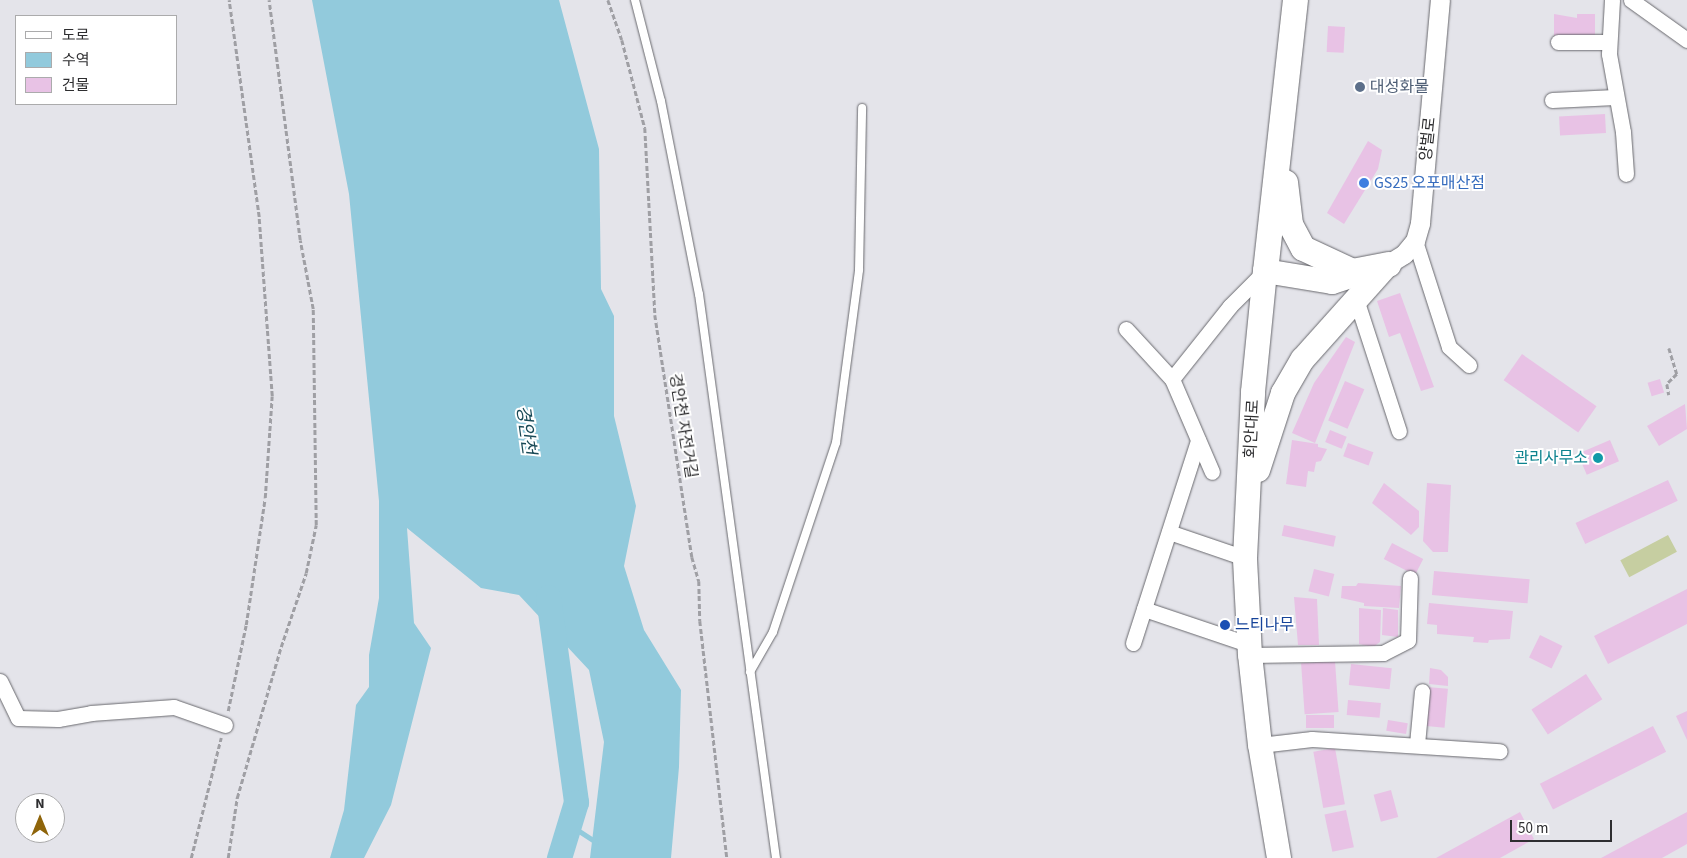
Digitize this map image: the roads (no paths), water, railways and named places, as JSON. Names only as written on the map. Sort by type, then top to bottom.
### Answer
[{"type":"highway","name":"회안대로","points":[[1265,271],[1295,0]]},
{"type":"highway","points":[[1280,145],[1290,224],[1303,248],[1352,271],[1388,264]]},
{"type":"main road","points":[[1265,271],[1332,282],[1388,264]]},
{"type":"main road","points":[[1248,500],[1282,393],[1303,359],[1388,264]]},
{"type":"main road","name":"회안대로","points":[[1265,271],[1253,392],[1245,558],[1250,650],[1260,745],[1279,858]]},
{"type":"street","name":"양벌로","points":[[1415,242],[1420,223],[1440,0]]},
{"type":"street","points":[[1612,0],[1609,42],[1615,97],[1623,132],[1626,174]]},
{"type":"street","points":[[1632,0],[1687,40]]},
{"type":"street","points":[[1558,42],[1609,42]]},
{"type":"street","points":[[1552,100],[1615,97]]},
{"type":"street","points":[[1388,264],[1404,254],[1415,242],[1449,347],[1469,365]]},
{"type":"street","points":[[1172,379],[1230,306],[1265,271]]},
{"type":"street","points":[[1356,299],[1399,432]]},
{"type":"street","points":[[1126,329],[1172,379],[1212,472]]},
{"type":"street","points":[[1134,643],[1198,440]]},
{"type":"street","points":[[1169,532],[1245,558]]},
{"type":"street","points":[[1144,609],[1250,650],[1383,653],[1408,640],[1410,578]]},
{"type":"street","points":[[0,682],[18,718],[58,719],[91,713],[174,706],[225,725]]},
{"type":"street","points":[[1417,744],[1422,691]]},
{"type":"street","points":[[1260,745],[1312,739],[1417,744],[1500,751]]},
{"type":"lane","points":[[635,0],[661,101],[698,294],[776,858]]},
{"type":"lane","points":[[750,672],[773,632],[836,443],[859,270],[862,108]]},
{"type":"water","points":[[312,0],[559,0],[599,149],[601,289],[614,316],[614,416],[636,506],[624,566],[644,630],[681,690],[679,767],[671,858],[590,858],[604,742],[589,670],[519,595],[481,588],[407,528],[414,623],[431,648],[391,805],[364,858],[330,858],[344,810],[356,705],[369,687],[369,655],[379,598],[379,501],[349,194]]},
{"type":"waterway","name":"경안천","points":[[548,597],[576,802],[559,858]]},
{"type":"waterway","points":[[570,825],[596,842]]},
{"type":"place","name":"대성화물","points":[[1360,87]]},
{"type":"place","name":"GS25 오포매산점","points":[[1364,183]]},
{"type":"place","name":"관리사무소","points":[[1598,458]]},
{"type":"place","name":"느티나무","points":[[1225,625]]}]
